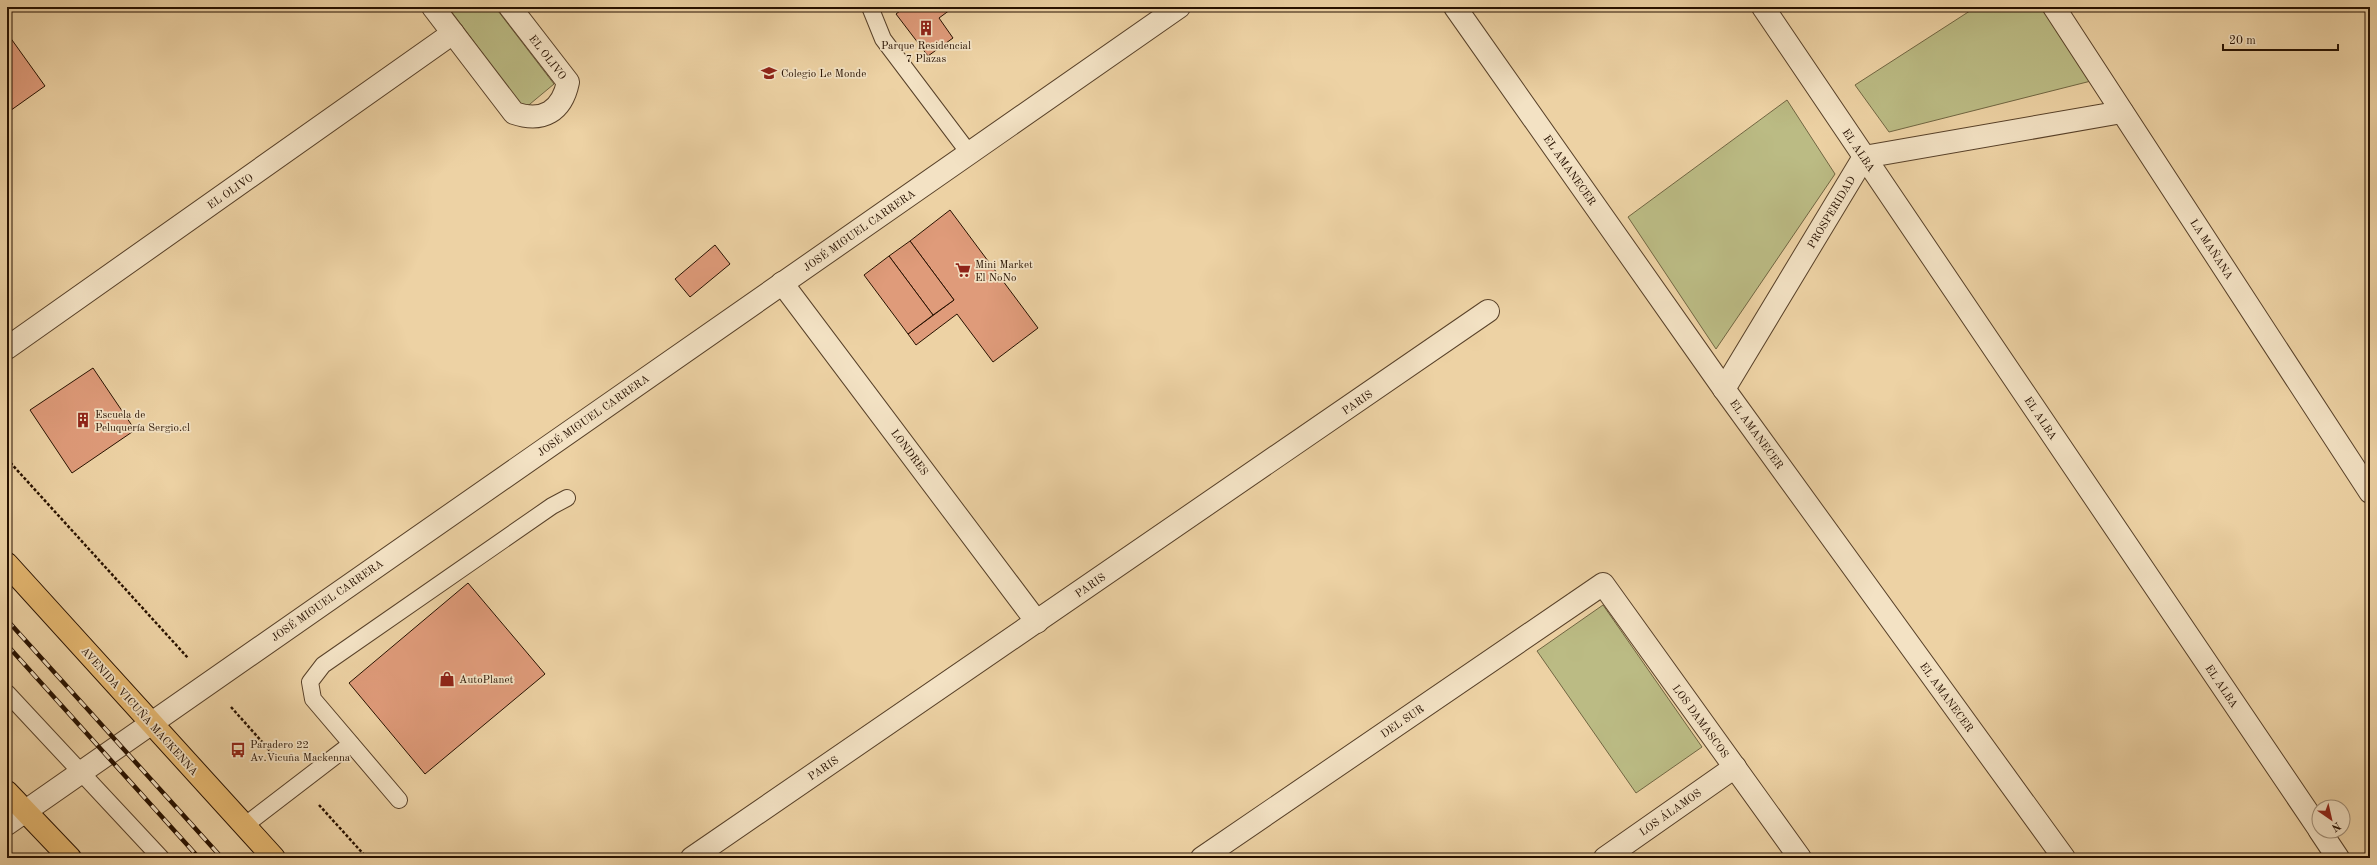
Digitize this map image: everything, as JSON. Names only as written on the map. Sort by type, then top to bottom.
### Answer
[{"type":"main road","name":"AVENIDA VICUÑA MACKENNA","points":[[7,564],[274,858]]},
{"type":"main road","points":[[7,792],[70,858]]},
{"type":"street","name":"EL OLIVO","points":[[433,7],[514,113],[526,117],[537,117],[548,113],[558,105],[566,95],[568,82],[510,7]]},
{"type":"street","name":"JOSÉ MIGUEL CARRERA","points":[[7,824],[78,772],[1179,7]]},
{"type":"street","name":"EL AMANECER","points":[[1455,7],[1724,389],[2064,858]]},
{"type":"street","name":"EL ALBA","points":[[1763,7],[2311,817]]},
{"type":"street","name":"LA MAÑANA","points":[[2054,7],[2370,492]]},
{"type":"street","name":"EL OLIVO","points":[[7,348],[453,33]]},
{"type":"street","points":[[1864,157],[2122,112]]},
{"type":"street","name":"PROSPERIDAD","points":[[1724,389],[1864,157]]},
{"type":"street","name":"LONDRES","points":[[782,283],[1037,622]]},
{"type":"street","name":"PARIS","points":[[692,858],[1488,312]]},
{"type":"street","name":"LOS DAMASCOS","points":[[1603,584],[1800,858]]},
{"type":"street","name":"DEL SUR","points":[[1202,858],[1603,584]]},
{"type":"street","name":"LOS ÁLAMOS","points":[[1605,858],[1735,767]]},
{"type":"street","name":"EL ALBA","points":[[2326,839],[2338,858]]},
{"type":"lane","points":[[870,7],[883,39],[969,153]]},
{"type":"lane","points":[[399,800],[312,699],[310,682],[323,665],[552,506],[567,498]]},
{"type":"lane","points":[[7,693],[78,772],[160,858]]},
{"type":"lane","points":[[244,826],[351,744]]},
{"type":"green space","points":[[448,7],[495,7],[554,84],[524,109]]},
{"type":"green space","points":[[1976,7],[2041,7],[2091,81],[1889,132],[1855,85]]},
{"type":"green space","points":[[1787,100],[1835,174],[1716,349],[1628,217]]},
{"type":"green space","points":[[1603,605],[1702,747],[1636,793],[1537,651]]},
{"type":"building","name":"Parque Residencial 7 Plazas","points":[[905,7],[954,7],[939,18],[953,38],[928,56],[896,14]]},
{"type":"building","points":[[7,33],[45,86],[7,113]]},
{"type":"building","name":"Mini Market El NoNo","points":[[950,210],[1038,328],[993,362],[957,314],[916,345],[908,334],[954,300],[910,241]]},
{"type":"building","points":[[910,241],[954,300],[933,315],[889,256]]},
{"type":"building","points":[[715,245],[730,264],[690,297],[675,279]]},
{"type":"building","points":[[889,256],[933,315],[908,334],[864,275]]},
{"type":"building","name":"Escuela de Peluquería Sergio.cl","points":[[93,368],[135,430],[72,473],[30,410]]},
{"type":"building","name":"AutoPlanet","points":[[468,583],[545,674],[425,774],[349,683]]},
{"type":"railway","points":[[7,620],[222,858]]},
{"type":"railway","points":[[7,645],[199,858]]},
{"type":"place","name":"Parque Residencial 7 Plazas","points":[[926,28]]},
{"type":"place","name":"Colegio Le Monde","points":[[769,73]]},
{"type":"place","name":"Mini Market El NoNo","points":[[963,270]]},
{"type":"place","name":"Escuela de Peluquería Sergio.cl","points":[[83,420]]},
{"type":"place","name":"AutoPlanet","points":[[447,679]]},
{"type":"place","name":"Paradero 22 Av.Vicuña Mackenna","points":[[238,750]]}]
